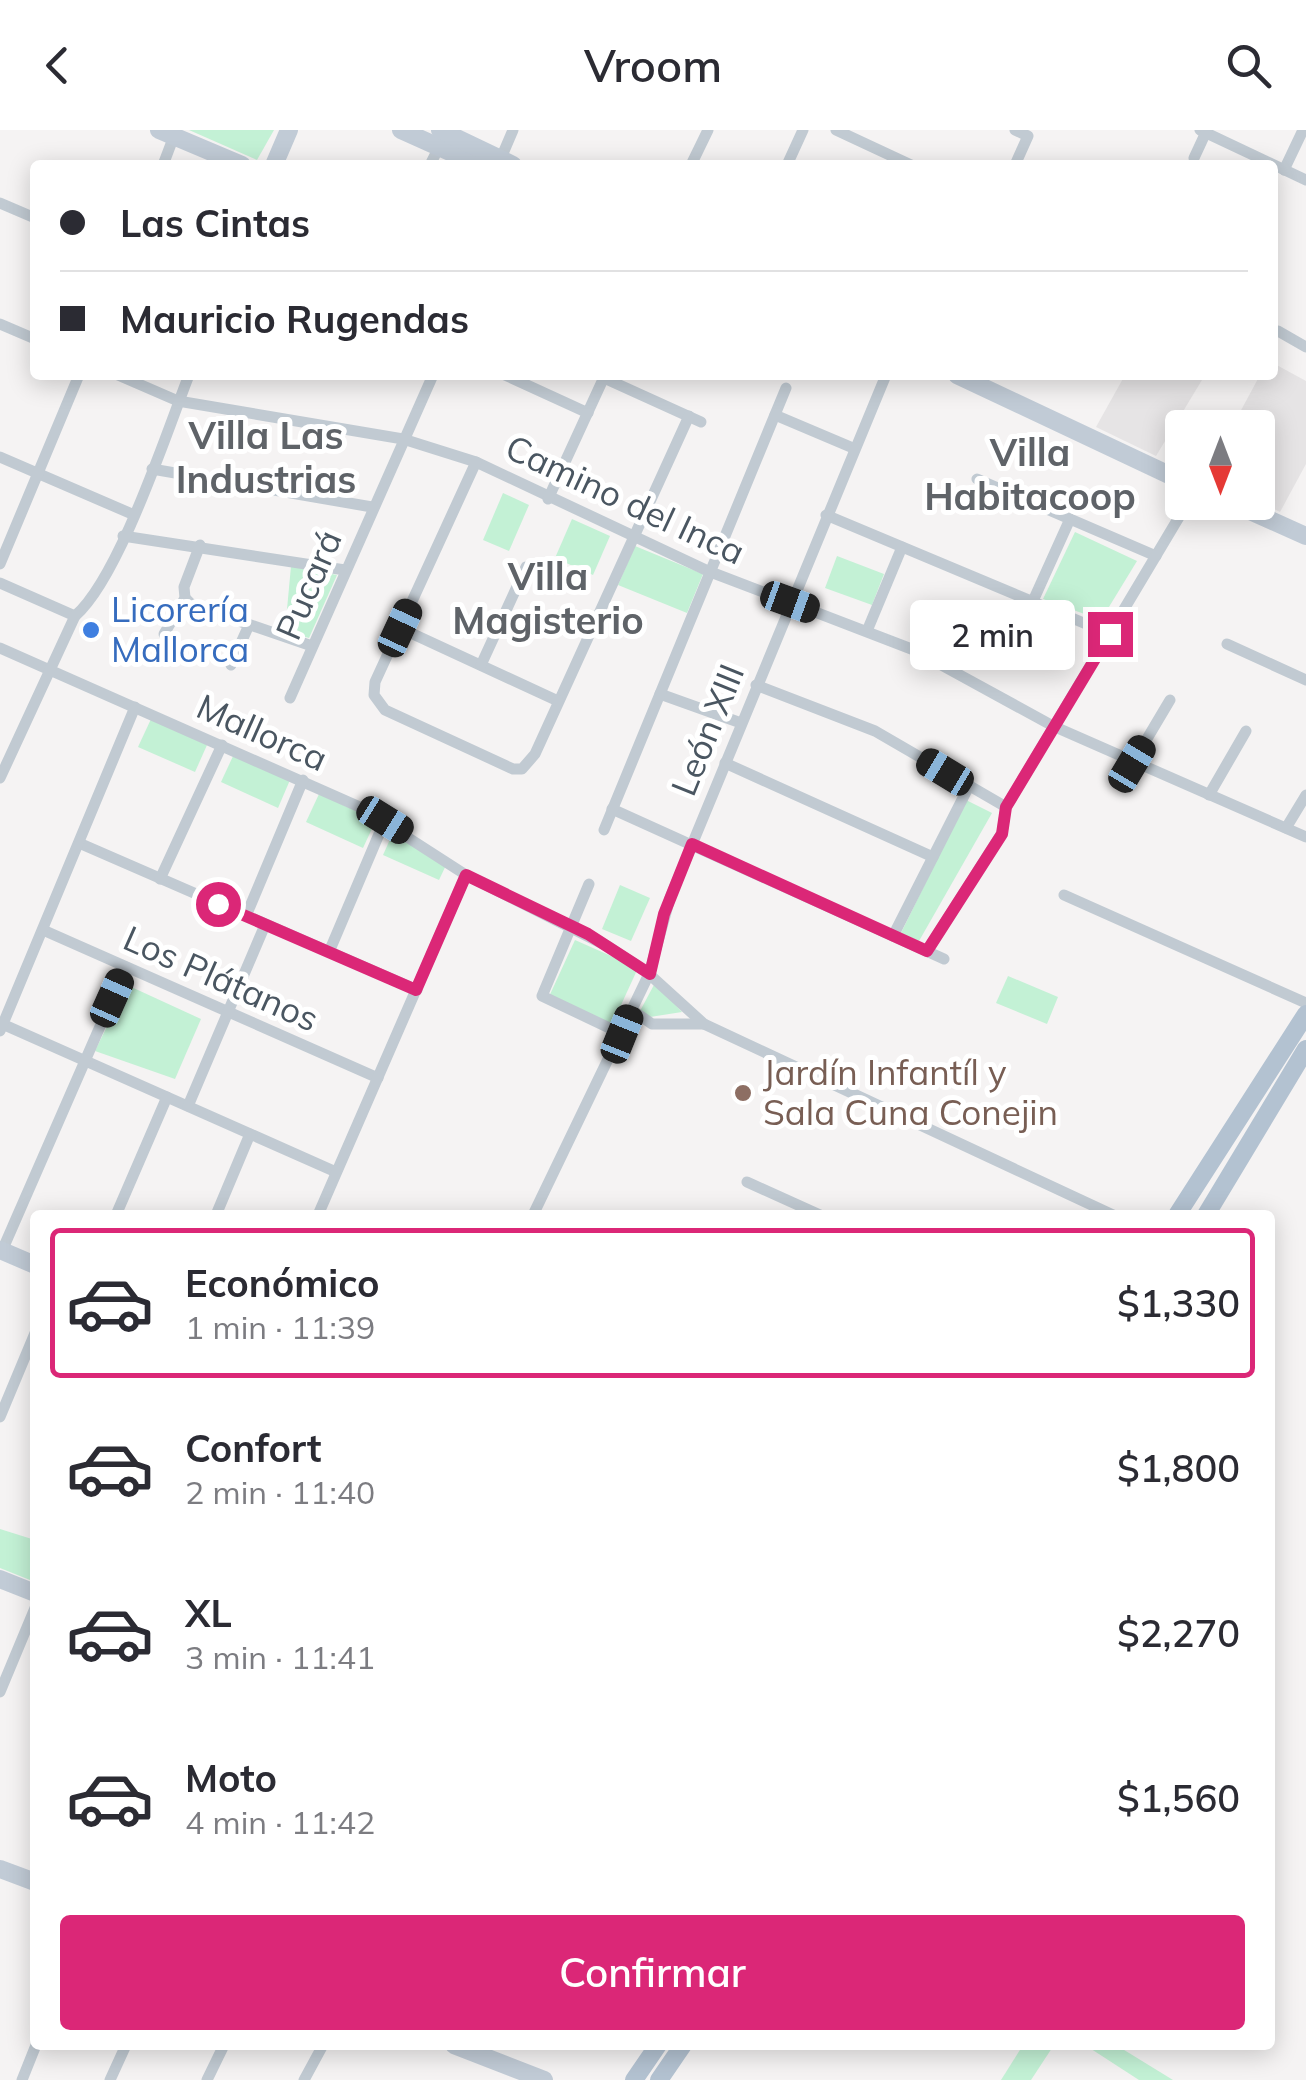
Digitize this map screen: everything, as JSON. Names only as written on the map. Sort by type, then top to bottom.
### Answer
[{"type":"main road","points":[[1180,1210],[1306,1014]]},
{"type":"main road","points":[[1209,1210],[1306,1049]]},
{"type":"main road","points":[[634,2080],[655,2050]]},
{"type":"main road","points":[[659,2080],[680,2050]]},
{"type":"street","points":[[278,160],[289,130]]},
{"type":"street","points":[[401,130],[496,160]]},
{"type":"street","points":[[505,160],[513,130]]},
{"type":"street","points":[[693,160],[708,130]]},
{"type":"street","points":[[789,160],[803,130]]},
{"type":"street","points":[[836,130],[900,160]]},
{"type":"street","points":[[1014,130],[1028,136],[1017,160]]},
{"type":"street","points":[[1284,170],[1303,130]]},
{"type":"street","points":[[1194,158],[1204,131],[1263,160]]},
{"type":"street","points":[[164,160],[167,133],[230,160]]},
{"type":"street","points":[[439,139],[470,160]]},
{"type":"street","points":[[1278,167],[1306,180]]},
{"type":"street","points":[[0,203],[30,216]]},
{"type":"street","points":[[0,324],[30,337]]},
{"type":"street","points":[[1278,330],[1306,347]]},
{"type":"street","points":[[0,564],[77,380]]},
{"type":"street","name":"Camino del Inca","points":[[130,380],[178,401],[403,439],[476,462],[708,571],[866,630],[935,661],[1132,764],[1306,837]]},
{"type":"street","points":[[0,778],[75,616],[100,590],[186,380]]},
{"type":"street","name":"Pucará","points":[[290,698],[432,380]]},
{"type":"street","points":[[516,380],[588,413]]},
{"type":"street","points":[[548,498],[603,380]]},
{"type":"street","points":[[613,380],[702,422]]},
{"type":"street","name":"León XIII","points":[[535,1210],[650,974],[664,914],[884,380]]},
{"type":"street","points":[[967,380],[1165,473]]},
{"type":"street","points":[[604,830],[786,388]]},
{"type":"street","points":[[775,415],[853,448]]},
{"type":"street","points":[[476,462],[375,682],[376,702],[385,710],[514,769],[522,769],[535,754],[689,416]]},
{"type":"street","points":[[0,457],[132,514]]},
{"type":"street","points":[[152,469],[372,507]]},
{"type":"street","points":[[977,479],[1156,556]]},
{"type":"street","points":[[826,515],[1110,634]]},
{"type":"street","points":[[1032,601],[1070,519]]},
{"type":"street","points":[[927,951],[1002,834],[1006,807],[1177,520]]},
{"type":"street","points":[[1270,520],[1306,536]]},
{"type":"street","points":[[123,536],[344,570]]},
{"type":"street","points":[[164,634],[185,598],[184,587],[200,545]]},
{"type":"street","points":[[866,630],[902,547]]},
{"type":"street","points":[[481,666],[526,567]]},
{"type":"street","points":[[0,583],[75,616]]},
{"type":"street","points":[[185,598],[192,605],[312,646]]},
{"type":"street","points":[[231,666],[250,625]]},
{"type":"street","points":[[400,628],[558,702]]},
{"type":"street","points":[[1227,644],[1306,680]]},
{"type":"street","name":"Mallorca","points":[[0,648],[303,780],[385,820],[466,875],[572,926],[650,974],[704,1024]]},
{"type":"street","points":[[756,686],[875,731],[1006,807]]},
{"type":"street","points":[[660,694],[741,723]]},
{"type":"street","points":[[1132,764],[1170,700]]},
{"type":"street","points":[[136,707],[1,1026],[336,1172]]},
{"type":"street","points":[[1209,795],[1246,732]]},
{"type":"street","points":[[160,879],[222,745]]},
{"type":"street","points":[[724,764],[933,857]]},
{"type":"street","points":[[246,916],[303,780]]},
{"type":"street","points":[[894,936],[969,786]]},
{"type":"street","points":[[1286,828],[1306,795]]},
{"type":"street","points":[[612,809],[944,959]]},
{"type":"street","points":[[329,952],[385,820]]},
{"type":"street","points":[[78,844],[416,990]]},
{"type":"street","points":[[320,1210],[466,875]]},
{"type":"street","points":[[589,884],[542,998],[622,1034]]},
{"type":"street","points":[[1064,895],[1306,1003]]},
{"type":"street","points":[[188,1106],[265,925]]},
{"type":"street","name":"Los Plátanos","points":[[42,930],[378,1078]]},
{"type":"street","points":[[30,1263],[1,1250],[126,966]]},
{"type":"street","points":[[632,1010],[652,1024],[704,1024],[1102,1210]]},
{"type":"street","points":[[118,1210],[168,1097]]},
{"type":"street","points":[[218,1210],[250,1134]]},
{"type":"street","points":[[746,1182],[809,1210]]},
{"type":"street","points":[[0,1418],[30,1346]]},
{"type":"street","points":[[0,1580],[30,1591]]},
{"type":"street","points":[[0,1692],[30,1620]]},
{"type":"street","points":[[0,1869],[30,1880]]},
{"type":"street","points":[[22,2080],[34,2050]]},
{"type":"street","points":[[110,2080],[124,2050]]},
{"type":"street","points":[[208,2080],[222,2050]]},
{"type":"street","points":[[304,2080],[320,2050]]},
{"type":"street","points":[[467,2050],[544,2080]]},
{"type":"shaded area","points":[[1278,366],[1306,381],[1306,464],[1280,512],[1275,510],[1275,410],[1241,410],[1257,380],[1278,380]]},
{"type":"shaded area","points":[[1122,380],[1202,380],[1184,410],[1165,410],[1165,441],[1156,456],[1096,427]]},
{"type":"green space","points":[[189,130],[274,130],[257,160]]},
{"type":"green space","points":[[503,493],[529,505],[509,551],[483,540]]},
{"type":"green space","points":[[572,519],[610,536],[593,575],[555,558]]},
{"type":"green space","points":[[1075,532],[1137,561],[1101,620],[1043,599]]},
{"type":"green space","points":[[635,546],[703,574],[687,613],[618,585]]},
{"type":"green space","points":[[837,556],[884,574],[872,605],[825,588]]},
{"type":"green space","points":[[291,566],[337,575],[309,638],[285,631]]},
{"type":"green space","points":[[151,719],[207,745],[195,772],[138,747]]},
{"type":"green space","points":[[234,754],[290,780],[278,808],[221,782]]},
{"type":"green space","points":[[319,794],[376,820],[363,848],[306,822]]},
{"type":"green space","points":[[966,800],[992,813],[919,941],[901,933]]},
{"type":"green space","points":[[392,835],[448,861],[439,880],[383,855]]},
{"type":"green space","points":[[620,885],[650,898],[631,941],[602,929]]},
{"type":"green space","points":[[575,940],[638,968],[610,1029],[547,1001]]},
{"type":"green space","points":[[1008,976],[1058,997],[1047,1024],[996,1003]]},
{"type":"green space","points":[[655,983],[682,1012],[650,1017],[640,1011]]},
{"type":"green space","points":[[127,985],[201,1019],[175,1079],[95,1051]]},
{"type":"green space","points":[[0,1529],[30,1538],[30,1580],[0,1568]]},
{"type":"green space","points":[[1020,2050],[1051,2050],[1031,2080],[1001,2080]]},
{"type":"green space","points":[[1093,2050],[1124,2050],[1173,2080],[1139,2080]]},
{"type":"place","name":"Licorería Mallorca","points":[[91,630]]},
{"type":"place","name":"Jardín Infantíl y Sala Cuna Conejin","points":[[743,1093]]},
{"type":"district","name":"Villa Las Industrias","points":[[266,458]]},
{"type":"district","name":"Villa Habitacoop","points":[[1030,474]]},
{"type":"district","name":"Villa Magisterio","points":[[548,599]]},
{"type":"route","points":[[218,904],[416,990],[466,875],[566,922],[650,974],[664,914],[692,844],[927,951],[1002,834],[1006,807],[1110,634]]}]
